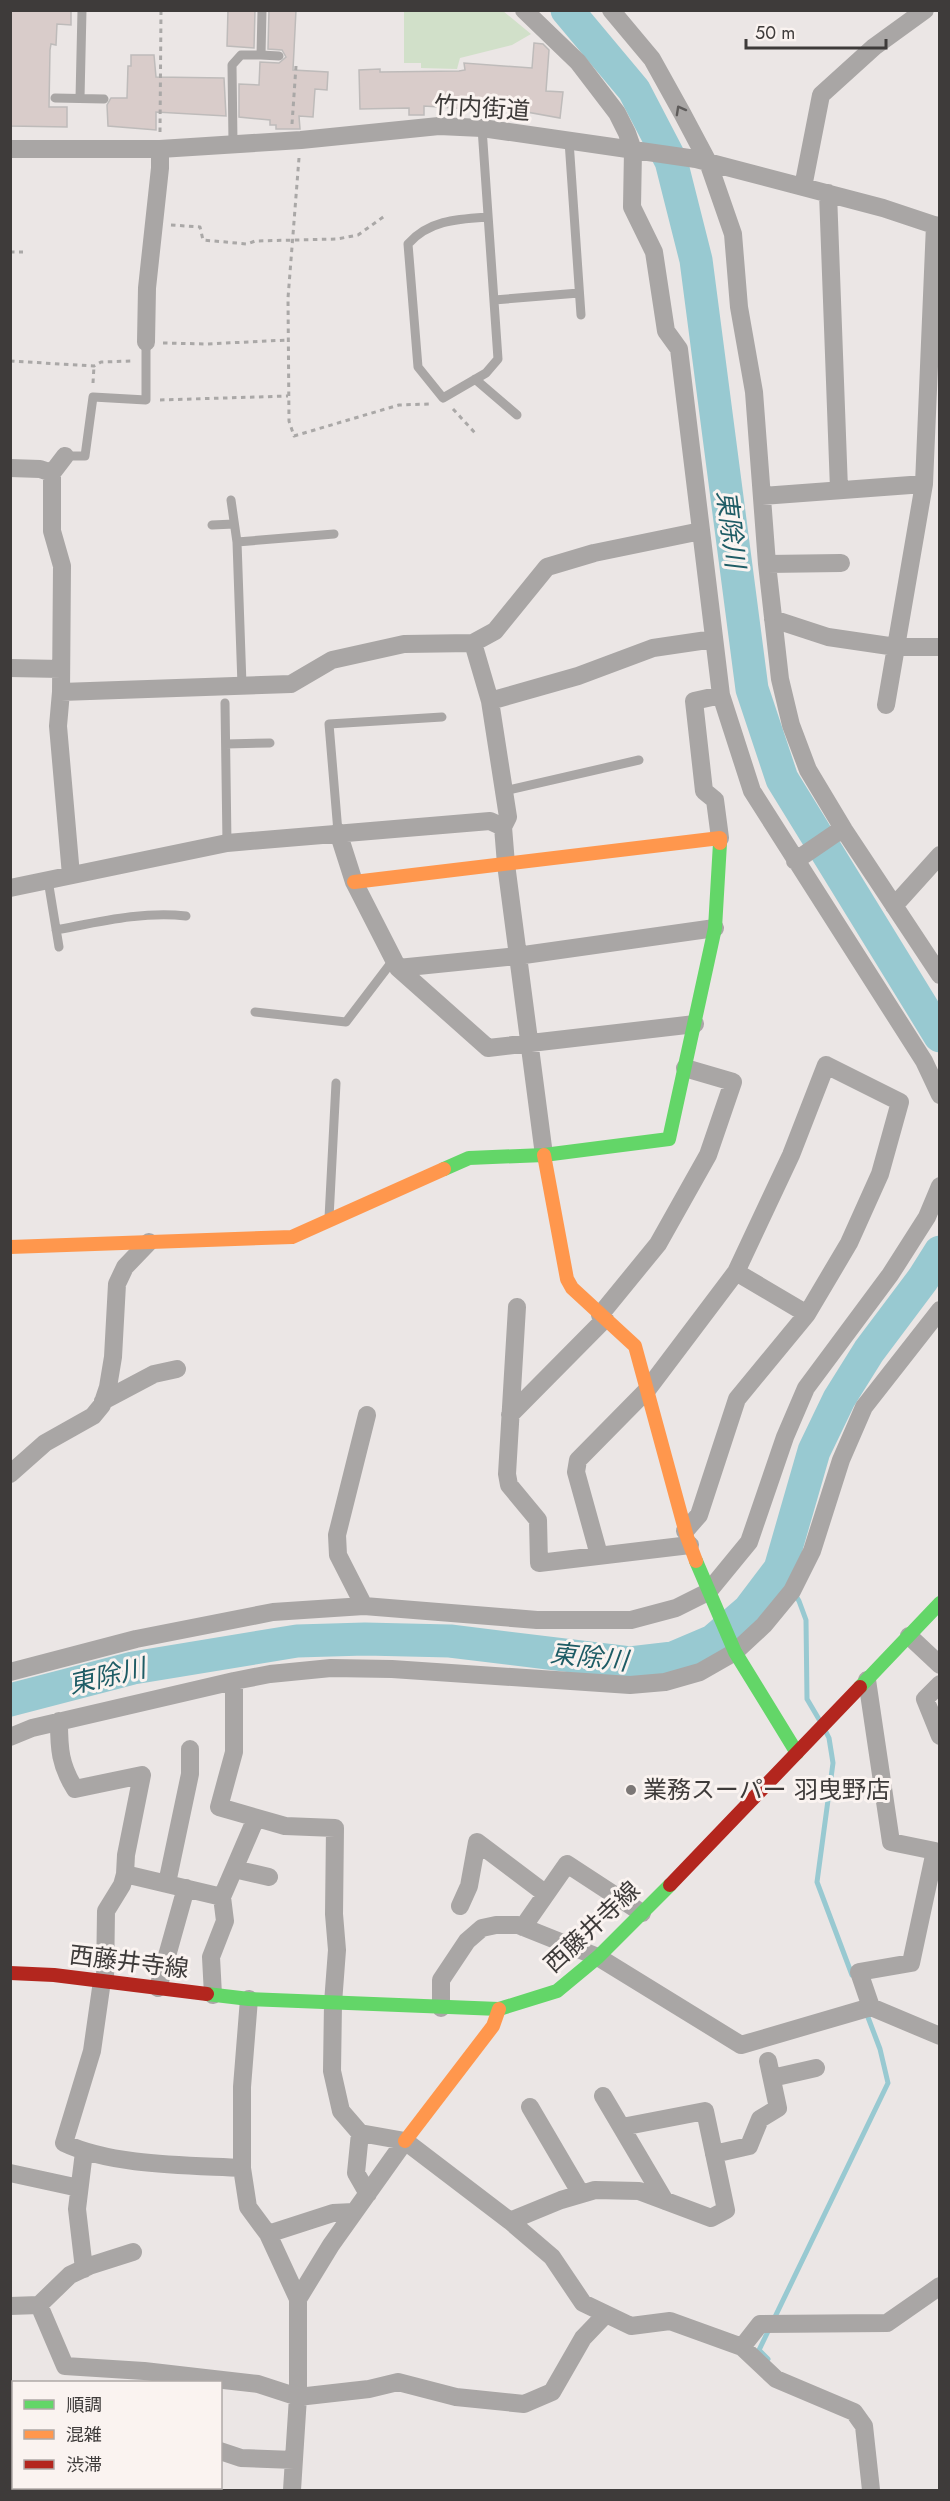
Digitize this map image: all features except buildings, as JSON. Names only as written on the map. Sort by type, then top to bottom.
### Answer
[{"type":"street","points":[[524,10],[555,37],[602,90],[638,151],[632,207],[654,252],[666,331],[680,349],[721,695],[752,791],[799,858],[924,1061],[939,1095]]},
{"type":"street","points":[[611,10],[651,59],[702,161],[733,234],[739,308],[754,392],[767,564],[780,679],[791,725],[808,770],[840,831],[894,906],[939,975]]},
{"type":"street","points":[[803,187],[821,95],[914,14]]},
{"type":"street","name":"竹内街道","points":[[10,149],[159,149],[233,142],[296,140],[439,126],[482,128],[702,161],[883,208],[937,226]]},
{"type":"street","points":[[146,351],[147,288],[160,168],[159,149]]},
{"type":"street","points":[[828,193],[839,489]]},
{"type":"street","points":[[886,705],[924,484],[937,226]]},
{"type":"street","points":[[65,456],[52,473],[52,531],[62,566],[61,692],[58,726],[71,876]]},
{"type":"street","points":[[10,468],[40,469],[52,473]]},
{"type":"street","points":[[762,496],[924,484]]},
{"type":"street","points":[[61,692],[291,684],[332,660],[404,644],[473,643],[495,631],[547,567],[594,553],[701,531]]},
{"type":"street","points":[[767,564],[841,563]]},
{"type":"street","points":[[773,619],[828,637],[897,647],[939,647]]},
{"type":"street","points":[[490,701],[578,676],[653,648],[714,639]]},
{"type":"street","points":[[473,643],[490,701],[508,817],[503,827],[506,864],[528,1044],[543,1155],[567,1279],[572,1288],[635,1346],[687,1538],[708,1592],[735,1652],[798,1753]]},
{"type":"street","points":[[10,668],[61,669]]},
{"type":"street","points":[[10,1247],[292,1237],[469,1158],[543,1155],[669,1139],[715,928],[720,838],[715,800],[704,790],[694,701],[721,695]]},
{"type":"street","points":[[10,888],[228,843],[490,821],[503,827]]},
{"type":"street","points":[[799,858],[840,831]]},
{"type":"street","points":[[338,832],[354,882],[396,963],[488,1048],[695,1024]]},
{"type":"street","points":[[354,882],[720,838]]},
{"type":"street","points":[[894,906],[938,861]]},
{"type":"street","points":[[396,963],[517,956],[715,928]]},
{"type":"street","points":[[599,1556],[576,1472],[578,1460],[647,1390],[736,1272],[791,1155],[826,1065],[900,1102],[875,1184],[849,1243],[807,1314],[737,1399],[699,1515],[687,1538]]},
{"type":"street","points":[[510,1415],[603,1316],[658,1244],[708,1155],[733,1082],[685,1068]]},
{"type":"street","points":[[10,1672],[136,1638],[262,1615],[364,1606],[537,1620],[631,1620],[676,1608],[708,1592],[749,1542],[785,1437],[806,1388],[890,1275],[927,1217],[939,1186]]},
{"type":"street","points":[[10,1474],[45,1443],[93,1416],[103,1401],[113,1357],[117,1284],[125,1267],[149,1242]]},
{"type":"street","points":[[736,1272],[807,1314]]},
{"type":"street","points":[[517,1307],[518,1330],[513,1351],[507,1474],[509,1485],[538,1520],[539,1563],[599,1556],[687,1538]]},
{"type":"street","points":[[10,1737],[59,1721],[234,1681],[270,1674],[331,1668],[382,1668],[630,1685],[665,1682],[700,1672],[735,1652],[764,1625],[792,1591],[812,1551],[841,1460],[864,1407],[938,1316]]},
{"type":"street","points":[[103,1401],[154,1374],[177,1369]]},
{"type":"street","points":[[364,1606],[338,1555],[337,1535],[367,1415]]},
{"type":"street","name":"西藤井寺線","points":[[10,1973],[103,1981],[249,1999],[441,2008],[499,2009],[557,1991],[598,1957],[642,1913],[798,1753],[939,1603]]},
{"type":"street","points":[[909,1636],[939,1665]]},
{"type":"street","points":[[867,1680],[891,1842],[935,1851],[911,1964],[859,1972],[871,2007]]},
{"type":"street","points":[[234,1681],[234,1752],[219,1807],[285,1826],[335,1828],[336,1950],[332,2071],[341,2111],[360,2133],[405,2141],[510,2221],[552,2257],[583,2303],[631,2326],[670,2321],[742,2347],[776,2379],[854,2412],[864,2426],[871,2490]]},
{"type":"street","points":[[939,1684],[925,1699],[939,1736]]},
{"type":"street","points":[[59,1721],[59,1747],[64,1771],[75,1789],[142,1775],[126,1855],[125,1874],[122,1885],[106,1911],[103,1981],[92,2051],[64,2143],[84,2152],[125,2159],[242,2168]]},
{"type":"street","points":[[167,1883],[190,1774],[190,1749]]},
{"type":"street","points":[[213,1995],[211,1957],[225,1921],[222,1897],[256,1818]]},
{"type":"street","points":[[460,1906],[469,1886],[477,1842],[546,1894]]},
{"type":"street","points":[[523,1928],[567,1864],[642,1913]]},
{"type":"street","points":[[234,1869],[269,1877]]},
{"type":"street","points":[[125,1874],[222,1897]]},
{"type":"street","points":[[158,1988],[186,1888]]},
{"type":"street","points":[[441,2008],[441,1980],[467,1941],[482,1928],[496,1925],[523,1928],[598,1957],[741,2045],[871,2007],[939,2036]]},
{"type":"street","points":[[249,1999],[242,2088],[242,2168],[248,2207],[268,2234],[297,2299],[297,2397],[292,2490]]},
{"type":"street","points":[[297,2299],[354,2212],[493,2026],[499,2009]]},
{"type":"street","points":[[714,2154],[749,2146],[760,2119],[778,2108],[770,2070],[816,2068]]},
{"type":"street","points":[[603,2096],[665,2201]]},
{"type":"street","points":[[530,2107],[581,2194]]},
{"type":"street","points":[[510,2221],[561,2200],[595,2190],[639,2191],[711,2218],[726,2210],[705,2111],[621,2127]]},
{"type":"street","points":[[360,2133],[356,2173],[368,2193]]},
{"type":"street","points":[[84,2152],[77,2209],[84,2269]]},
{"type":"street","points":[[10,2174],[80,2188]]},
{"type":"street","points":[[268,2234],[333,2213],[354,2212]]},
{"type":"street","points":[[10,2306],[39,2306],[70,2275],[133,2252]]},
{"type":"street","points":[[742,2347],[760,2324],[887,2323],[939,2286]]},
{"type":"street","points":[[39,2306],[65,2374],[144,2371],[212,2381]]},
{"type":"street","points":[[222,2382],[258,2384],[297,2397],[369,2389],[398,2382],[456,2397],[524,2404],[552,2392],[583,2338],[606,2314]]},
{"type":"street","points":[[222,2452],[241,2458],[294,2460]]},
{"type":"lane","points":[[80,98],[82,10]]},
{"type":"lane","points":[[261,55],[262,10]]},
{"type":"lane","points":[[233,142],[232,65],[241,55],[279,56]]},
{"type":"lane","points":[[55,98],[104,99]]},
{"type":"lane","points":[[482,128],[498,359],[486,373],[443,398],[418,367],[408,244],[418,233],[446,220],[488,217]]},
{"type":"lane","points":[[569,141],[581,315]]},
{"type":"lane","points":[[494,300],[579,293]]},
{"type":"lane","points":[[65,456],[85,456],[93,397],[146,400],[146,351]]},
{"type":"lane","points":[[474,379],[517,415]]},
{"type":"lane","points":[[231,500],[237,542],[242,686]]},
{"type":"lane","points":[[212,525],[234,524]]},
{"type":"lane","points":[[237,542],[334,534]]},
{"type":"lane","points":[[225,703],[228,843]]},
{"type":"lane","points":[[338,832],[329,724],[442,717]]},
{"type":"lane","points":[[226,744],[270,743]]},
{"type":"lane","points":[[504,791],[639,760]]},
{"type":"lane","points":[[48,880],[59,947]]},
{"type":"lane","points":[[56,930],[117,919],[165,914],[186,916]]},
{"type":"lane","points":[[255,1012],[346,1022],[396,963]]},
{"type":"lane","points":[[329,1221],[336,1083]]},
{"type":"path","points":[[159,149],[161,10]]},
{"type":"path","points":[[296,66],[293,240],[288,298],[289,421],[294,436],[399,405],[438,403],[443,398],[476,434]]},
{"type":"path","points":[[153,224],[200,227],[203,240],[247,244],[255,241],[337,239],[358,235],[386,215]]},
{"type":"path","points":[[10,252],[23,252]]},
{"type":"path","points":[[10,361],[94,366],[101,362],[146,351],[207,344],[288,340]]},
{"type":"path","points":[[146,400],[288,396]]},
{"type":"green space","points":[[404,11],[503,11],[531,34],[512,45],[460,58],[457,69],[421,68],[421,63],[404,63]]},
{"type":"waterway","name":"東除川","points":[[567,10],[634,90],[671,161],[696,260],[752,689],[782,779],[940,1036]]},
{"type":"waterway","name":"東除川","points":[[10,1700],[133,1668],[297,1641],[365,1639],[450,1641],[630,1663],[673,1658],[713,1641],[749,1610],[780,1569],[814,1451],[839,1399],[869,1351],[923,1279],[940,1252]]},
{"type":"waterway","points":[[780,1569],[799,1601],[806,1620],[807,1699],[820,1721]]},
{"type":"waterway","points":[[826,1732],[833,1763],[817,1882],[852,1975]]},
{"type":"waterway","points":[[768,2359],[759,2350],[888,2083],[880,2049],[866,2012]]},
{"type":"traffic: fast","points":[[444,1169],[469,1158],[544,1155],[669,1139],[715,928],[720,843]]},
{"type":"traffic: fast","points":[[696,1561],[735,1652],[797,1753]]},
{"type":"traffic: fast","points":[[860,1687],[940,1603]]},
{"type":"traffic: fast","points":[[207,1994],[249,1999],[499,2009],[557,1991],[598,1957],[670,1885]]},
{"type":"traffic: slow","points":[[354,882],[720,838],[720,843]]},
{"type":"traffic: slow","points":[[544,1155],[567,1279],[572,1288],[635,1346],[687,1537],[696,1561]]},
{"type":"traffic: slow","points":[[10,1247],[292,1237],[444,1169]]},
{"type":"traffic: slow","points":[[405,2141],[493,2026],[499,2009]]},
{"type":"traffic: jam","points":[[670,1885],[860,1687]]},
{"type":"traffic: jam","points":[[10,1973],[54,1975],[207,1994]]},
{"type":"place","name":"業務スーパー 羽曳野店","points":[[631,1790]]}]
